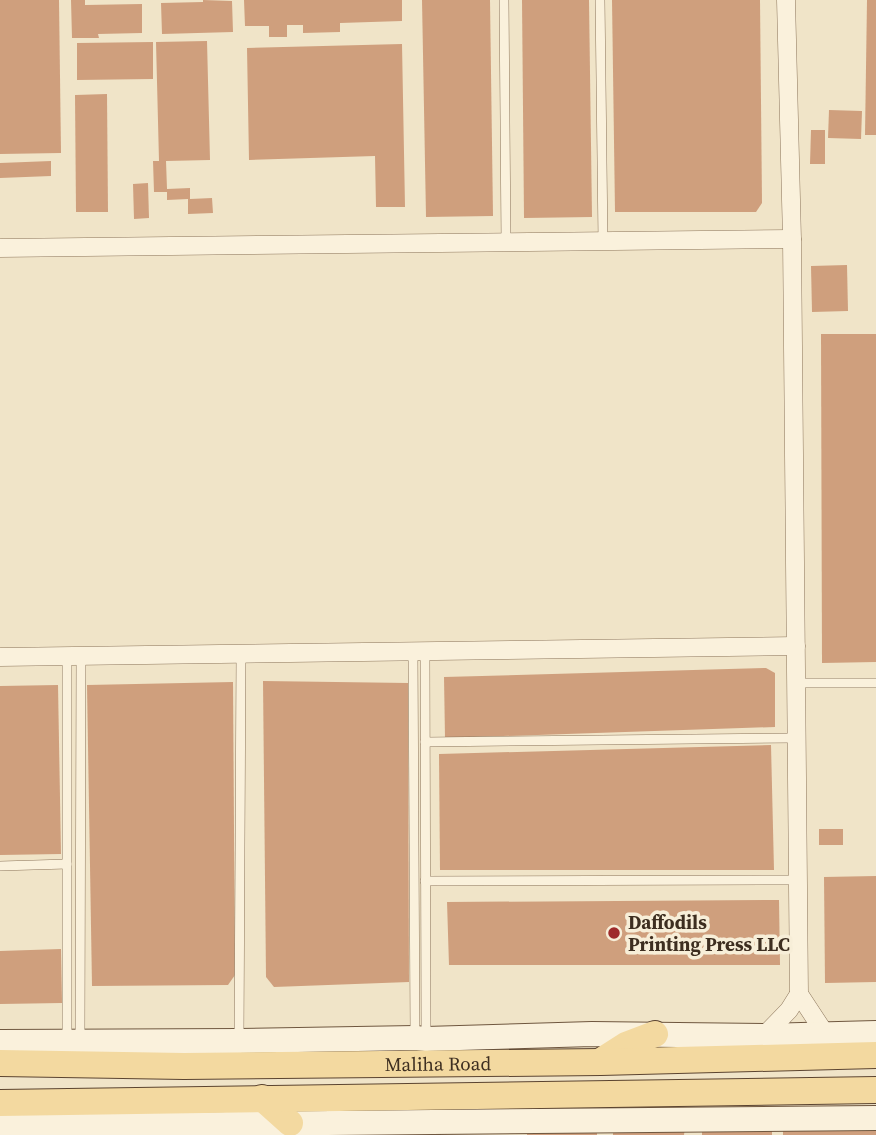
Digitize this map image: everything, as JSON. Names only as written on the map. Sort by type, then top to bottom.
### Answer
[{"type":"main road","points":[[600,1062],[626,1045],[655,1034]]},
{"type":"main road","name":"Maliha Road","points":[[0,1063],[198,1066],[600,1062],[876,1055]]},
{"type":"main road","name":"Maliha Road","points":[[0,1103],[876,1090]]},
{"type":"main road","points":[[262,1098],[290,1123]]},
{"type":"street","points":[[764,1036],[789,1010],[799,994],[792,239],[786,0]]},
{"type":"street","points":[[0,248],[792,239]]},
{"type":"street","points":[[0,657],[796,646]]},
{"type":"street","points":[[799,994],[826,1035]]},
{"type":"street","points":[[0,1042],[876,1033]]},
{"type":"street","points":[[0,1126],[34,1130],[290,1123],[876,1118]]},
{"type":"lane","points":[[504,0],[506,242]]},
{"type":"lane","points":[[600,0],[603,241]]},
{"type":"lane","points":[[419,651],[425,743],[421,1038]]},
{"type":"lane","points":[[419,651],[421,1038]]},
{"type":"lane","points":[[239,1041],[242,654]]},
{"type":"lane","points":[[73,1043],[67,864],[74,656]]},
{"type":"lane","points":[[73,1043],[74,656]]},
{"type":"lane","points":[[796,683],[876,683]]},
{"type":"lane","points":[[425,743],[796,738]]},
{"type":"lane","points":[[0,866],[67,864]]},
{"type":"lane","points":[[425,881],[798,880]]},
{"type":"building","points":[[0,0],[59,0],[61,153],[0,154]]},
{"type":"building","points":[[71,0],[85,0],[85,5],[142,4],[142,33],[98,34],[99,38],[72,38]]},
{"type":"building","points":[[244,0],[402,0],[402,21],[340,23],[340,32],[303,33],[303,25],[287,25],[287,37],[269,37],[269,26],[245,26]]},
{"type":"building","points":[[422,0],[490,0],[493,216],[426,217]]},
{"type":"building","points":[[522,0],[589,0],[592,217],[524,218]]},
{"type":"building","points":[[612,0],[760,0],[762,203],[756,212],[615,212]]},
{"type":"building","points":[[867,0],[876,0],[876,135],[865,135]]},
{"type":"building","points":[[232,1],[233,32],[162,34],[161,3]]},
{"type":"building","points":[[207,41],[210,160],[166,161],[167,189],[190,188],[190,199],[212,198],[213,213],[188,214],[188,199],[167,200],[167,192],[154,192],[153,161],[159,161],[156,42]]},
{"type":"building","points":[[153,42],[153,79],[77,80],[77,43]]},
{"type":"building","points":[[402,44],[405,207],[376,207],[375,156],[249,160],[247,48]]},
{"type":"building","points":[[107,94],[108,212],[76,212],[75,95]]},
{"type":"building","points":[[829,110],[862,111],[861,139],[828,138]]},
{"type":"building","points":[[811,130],[825,130],[825,164],[810,164]]},
{"type":"building","points":[[51,161],[51,176],[0,178],[0,163]]},
{"type":"building","points":[[148,183],[149,218],[134,219],[133,184]]},
{"type":"building","points":[[847,265],[848,311],[812,312],[811,266]]},
{"type":"building","points":[[821,334],[876,334],[876,662],[822,663]]},
{"type":"building","points":[[766,668],[775,673],[775,727],[445,738],[444,677]]},
{"type":"building","points":[[263,681],[408,683],[409,982],[274,987],[266,977]]},
{"type":"building","points":[[233,682],[235,975],[228,985],[92,986],[87,685]]},
{"type":"building","points":[[58,685],[61,854],[0,855],[0,686]]},
{"type":"building","points":[[771,745],[774,870],[440,870],[439,754]]},
{"type":"building","points":[[819,829],[843,829],[843,845],[819,845]]},
{"type":"building","points":[[876,876],[876,982],[825,983],[824,877]]},
{"type":"building","name":"Daffodils Printing Press LLC","points":[[779,900],[780,965],[449,965],[447,902]]},
{"type":"building","points":[[61,949],[62,1003],[0,1004],[0,951]]},
{"type":"building","points":[[876,1123],[876,1135],[783,1135],[783,1126]]},
{"type":"building","points":[[613,1125],[685,1127],[684,1135],[613,1135]]},
{"type":"building","points":[[597,1127],[597,1135],[527,1135],[527,1128]]},
{"type":"building","points":[[772,1127],[772,1135],[702,1135],[702,1128]]},
{"type":"place","name":"Daffodils Printing Press LLC","points":[[614,933]]}]
